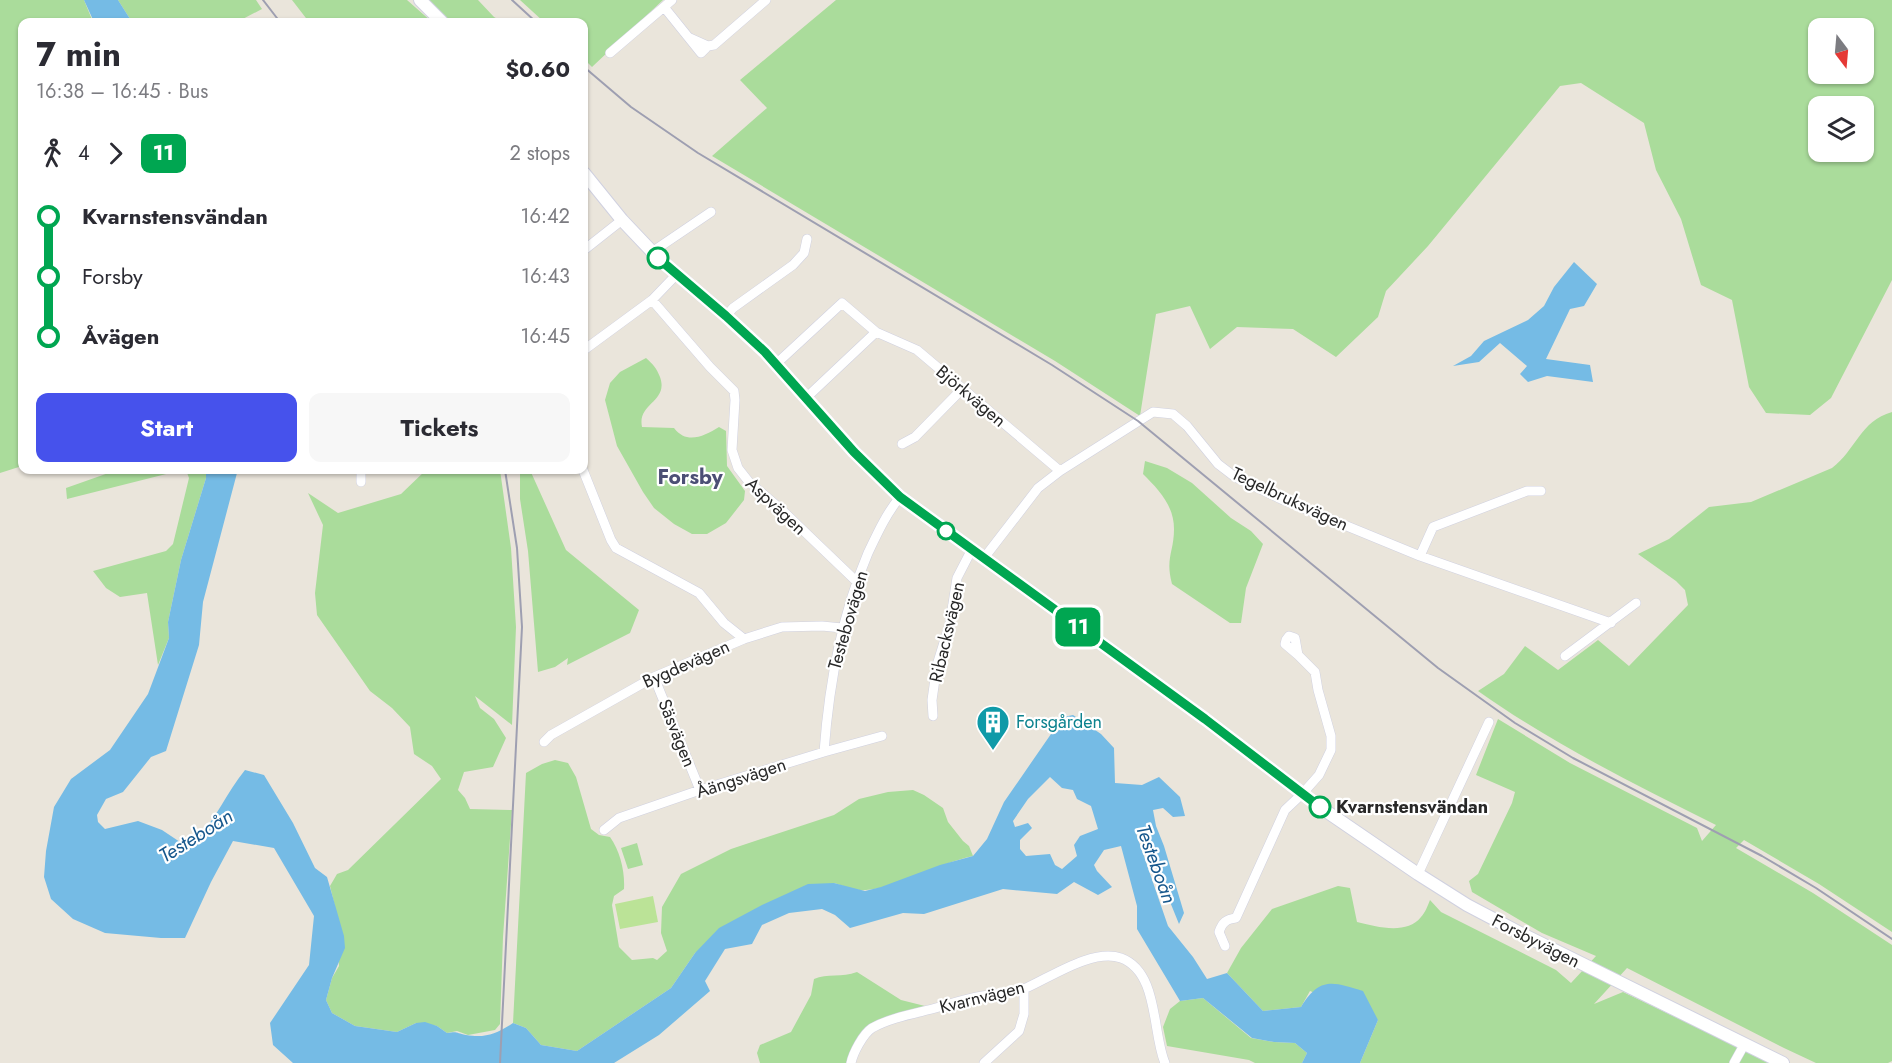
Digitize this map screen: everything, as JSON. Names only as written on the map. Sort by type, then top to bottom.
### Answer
[{"type":"street","points":[[420,0],[438,18]]},
{"type":"street","points":[[610,53],[672,0]]},
{"type":"street","points":[[664,7],[701,53],[708,46],[714,45],[766,0]]},
{"type":"street","name":"Forsbyvägen","points":[[588,178],[652,252],[726,316],[776,364],[860,459],[900,497],[1418,874],[1467,905],[1515,930],[1783,1063]]},
{"type":"street","points":[[652,252],[711,212]]},
{"type":"street","points":[[588,247],[622,220]]},
{"type":"street","points":[[726,316],[733,308],[793,265],[804,253],[807,239]]},
{"type":"street","points":[[588,347],[652,300],[677,274]]},
{"type":"street","name":"Aspvägen","points":[[652,300],[734,391],[732,450],[738,468],[749,482],[856,581]]},
{"type":"street","name":"Björkvägen","points":[[776,364],[842,303],[876,332],[917,350],[1060,471]]},
{"type":"street","points":[[807,398],[876,332]]},
{"type":"street","points":[[902,444],[915,436],[963,388]]},
{"type":"street","name":"Tegelbruksvägen","points":[[984,558],[1038,488],[1060,471],[1153,412],[1173,414],[1187,426],[1218,464],[1235,477],[1281,499],[1420,556],[1611,623]]},
{"type":"street","points":[[361,474],[361,482]]},
{"type":"street","points":[[585,474],[616,548],[699,593],[724,623],[744,639]]},
{"type":"street","points":[[1420,556],[1433,527],[1527,491],[1541,491]]},
{"type":"street","name":"Testebovägen","points":[[824,752],[832,678],[842,628],[856,581],[878,531],[900,497]]},
{"type":"street","name":"Ribacksvägen","points":[[933,716],[932,700],[937,665],[950,623],[957,578],[972,549]]},
{"type":"street","points":[[1565,656],[1636,603]]},
{"type":"street","name":"Bygdevägen","points":[[544,742],[551,735],[654,677],[744,639],[782,627],[842,628]]},
{"type":"street","points":[[1225,946],[1219,932],[1222,924],[1229,919],[1236,918],[1285,810],[1304,793],[1328,760],[1332,743],[1317,690],[1315,672],[1298,655]]},
{"type":"street","name":"Säsvägen","points":[[654,677],[700,790]]},
{"type":"street","points":[[1418,874],[1489,722]]},
{"type":"street","name":"Åängsvägen","points":[[604,830],[619,818],[700,790],[882,736]]},
{"type":"street","name":"Kvarnvägen","points":[[850,1063],[869,1029],[901,1016],[973,998],[1024,989],[1067,968],[1098,957],[1120,958],[1138,970],[1152,1002],[1160,1051],[1166,1063]]},
{"type":"street","points":[[984,1063],[1019,1031],[1024,1014],[1024,989]]},
{"type":"street","points":[[1734,1063],[1744,1045]]},
{"type":"green space","points":[[0,0],[84,0],[91,18],[18,18],[18,467],[0,473]]},
{"type":"green space","points":[[118,0],[256,0],[262,9],[245,18],[129,18]]},
{"type":"green space","points":[[292,0],[407,0],[427,18],[306,18]]},
{"type":"green space","points":[[426,0],[478,0],[496,18],[445,18]]},
{"type":"green space","points":[[520,0],[663,0],[592,67],[588,63],[588,18],[540,18]]},
{"type":"green space","points":[[836,0],[1892,0],[1892,280],[1831,398],[1810,415],[1766,413],[1749,387],[1732,300],[1701,285],[1681,219],[1656,170],[1644,123],[1581,83],[1560,86],[1428,246],[1386,291],[1378,317],[1336,357],[1293,329],[1237,327],[1210,349],[1190,306],[1156,314],[1140,416],[1055,361],[712,156],[767,108],[740,80]]},
{"type":"green space","points":[[646,358],[658,372],[662,385],[657,397],[644,413],[642,427],[674,428],[690,438],[702,436],[719,427],[726,431],[727,466],[745,491],[744,500],[726,523],[707,534],[692,534],[674,524],[654,508],[617,446],[605,400],[610,383],[620,372]]},
{"type":"green space","points":[[1892,412],[1892,932],[1819,884],[1744,840],[1736,848],[1813,893],[1892,945],[1892,1061],[1888,1063],[1816,1063],[1627,968],[1594,1004],[1623,992],[1772,1063],[1360,1063],[1378,1020],[1310,991],[1301,1007],[1263,1011],[1227,973],[1241,948],[1272,909],[1338,886],[1350,888],[1357,922],[1391,928],[1408,926],[1415,923],[1422,915],[1430,900],[1441,912],[1556,970],[1571,983],[1596,956],[1542,933],[1472,892],[1469,881],[1478,874],[1515,792],[1476,775],[1498,719],[1570,763],[1697,828],[1702,841],[1716,825],[1624,779],[1565,746],[1478,691],[1504,674],[1525,646],[1558,670],[1598,640],[1629,666],[1688,605],[1685,590],[1638,554],[1669,539],[1709,507],[1751,502],[1832,468],[1865,429],[1881,416]]},
{"type":"green space","points":[[1145,461],[1167,468],[1192,483],[1231,518],[1251,531],[1263,544],[1246,588],[1241,623],[1230,623],[1172,584],[1169,568],[1174,537],[1173,520],[1164,498],[1143,474]]},
{"type":"green space","points":[[106,474],[166,474],[67,499],[66,488]]},
{"type":"green space","points":[[188,474],[206,474],[181,560],[168,622],[169,638],[158,665],[147,593],[120,597],[106,588],[93,571],[166,551],[173,544],[189,478]]},
{"type":"green space","points":[[422,474],[501,474],[511,548],[516,627],[512,725],[475,696],[480,708],[494,719],[506,738],[493,767],[464,772],[458,790],[470,809],[512,810],[503,937],[500,1024],[495,1030],[468,1035],[457,1031],[447,1033],[437,1026],[416,1023],[397,1032],[355,1026],[332,1013],[326,1000],[332,978],[339,966],[335,907],[330,886],[337,874],[348,870],[441,779],[432,766],[414,754],[410,727],[392,708],[370,691],[317,615],[315,593],[323,525],[308,493],[338,513],[401,494]]},
{"type":"green space","points":[[520,474],[532,474],[566,550],[639,610],[630,633],[567,665],[568,658],[555,667],[538,672],[528,551],[520,499]]},
{"type":"green space","points":[[555,760],[568,763],[576,777],[591,829],[599,835],[610,837],[619,855],[623,868],[624,889],[614,896],[612,905],[619,947],[632,960],[653,958],[657,960],[667,951],[661,933],[662,907],[681,874],[731,849],[834,815],[859,799],[888,792],[913,790],[924,795],[943,808],[948,822],[969,846],[973,856],[879,888],[858,890],[834,883],[695,953],[671,988],[577,1051],[541,1045],[526,1028],[513,1023],[526,773]]},
{"type":"green space","points":[[637,843],[643,865],[628,869],[621,848]]},
{"type":"green space","points":[[653,896],[658,922],[620,929],[615,904]]},
{"type":"green space","points":[[857,972],[901,1000],[925,1006],[860,1034],[847,1063],[760,1063],[757,1053],[760,1045],[791,1032],[811,995],[814,979]]},
{"type":"green space","points":[[1203,998],[1251,1038],[1295,1043],[1307,1053],[1302,1063],[1255,1063],[1249,1060],[1167,1046],[1163,1027],[1170,1009],[1180,1001]]},
{"type":"water","points":[[84,0],[118,0],[129,18],[92,18]]},
{"type":"water","points":[[1574,262],[1597,284],[1584,306],[1570,309],[1546,359],[1590,365],[1593,382],[1547,376],[1528,382],[1520,374],[1527,366],[1500,343],[1479,362],[1453,366],[1471,356],[1484,341],[1528,320],[1544,306],[1554,287]]},
{"type":"water","name":"Testeboån","points":[[206,474],[237,474],[203,602],[199,645],[166,751],[151,757],[123,792],[106,799],[97,815],[98,822],[105,829],[138,821],[162,830],[180,842],[196,840],[245,770],[264,775],[293,823],[315,868],[327,877],[344,936],[345,948],[332,978],[326,1000],[332,1013],[355,1026],[397,1032],[416,1023],[425,1022],[447,1033],[479,1036],[496,1032],[513,1023],[526,1028],[541,1045],[577,1051],[671,988],[695,953],[719,928],[762,905],[808,884],[834,883],[865,891],[973,856],[987,839],[1004,802],[1051,734],[1059,718],[1073,715],[1101,734],[1114,748],[1115,783],[1142,785],[1159,777],[1180,797],[1185,816],[1173,817],[1163,808],[1153,810],[1184,913],[1179,924],[1142,833],[1136,833],[1168,926],[1207,979],[1227,973],[1263,1011],[1301,1007],[1314,990],[1321,986],[1343,985],[1363,991],[1378,1020],[1360,1063],[1302,1063],[1307,1053],[1295,1043],[1252,1038],[1203,998],[1180,1001],[1137,929],[1137,906],[1121,846],[1104,850],[1094,865],[1112,887],[1098,895],[1074,882],[1057,894],[1003,889],[924,914],[903,913],[850,928],[835,915],[822,909],[789,913],[762,925],[752,944],[725,949],[705,981],[710,991],[659,1035],[614,1063],[293,1063],[273,1045],[270,1023],[309,965],[314,916],[274,848],[233,841],[185,938],[105,933],[73,919],[51,899],[44,877],[54,807],[71,779],[110,750],[148,694],[169,638],[168,622],[181,560]],"holes":[[[1050,777],[1062,788],[1073,790],[1077,799],[1091,806],[1098,829],[1080,836],[1074,845],[1077,856],[1062,869],[1055,865],[1050,854],[1026,856],[1020,849],[1020,840],[1032,828],[1028,823],[1015,827],[1013,821],[1028,799]]]},
{"type":"railway","points":[[263,0],[277,18]]},
{"type":"railway","points":[[512,0],[532,18]]},
{"type":"railway","points":[[588,70],[631,107],[698,153],[1052,365],[1138,421],[1438,668],[1515,723],[1573,758],[1762,856],[1816,888],[1892,939]]},
{"type":"railway","points":[[500,1063],[522,627],[517,548],[506,474]]},
{"type":"bus line","name":"11","points":[[658,258],[765,352],[854,452],[900,497],[1205,719],[1320,807]]},
{"type":"place","name":"Forsgården","points":[[993,751]]},
{"type":"place","name":"Kvarnstensvändan","points":[[1320,807]]},
{"type":"district","name":"Forsby","points":[[690,477]]}]
